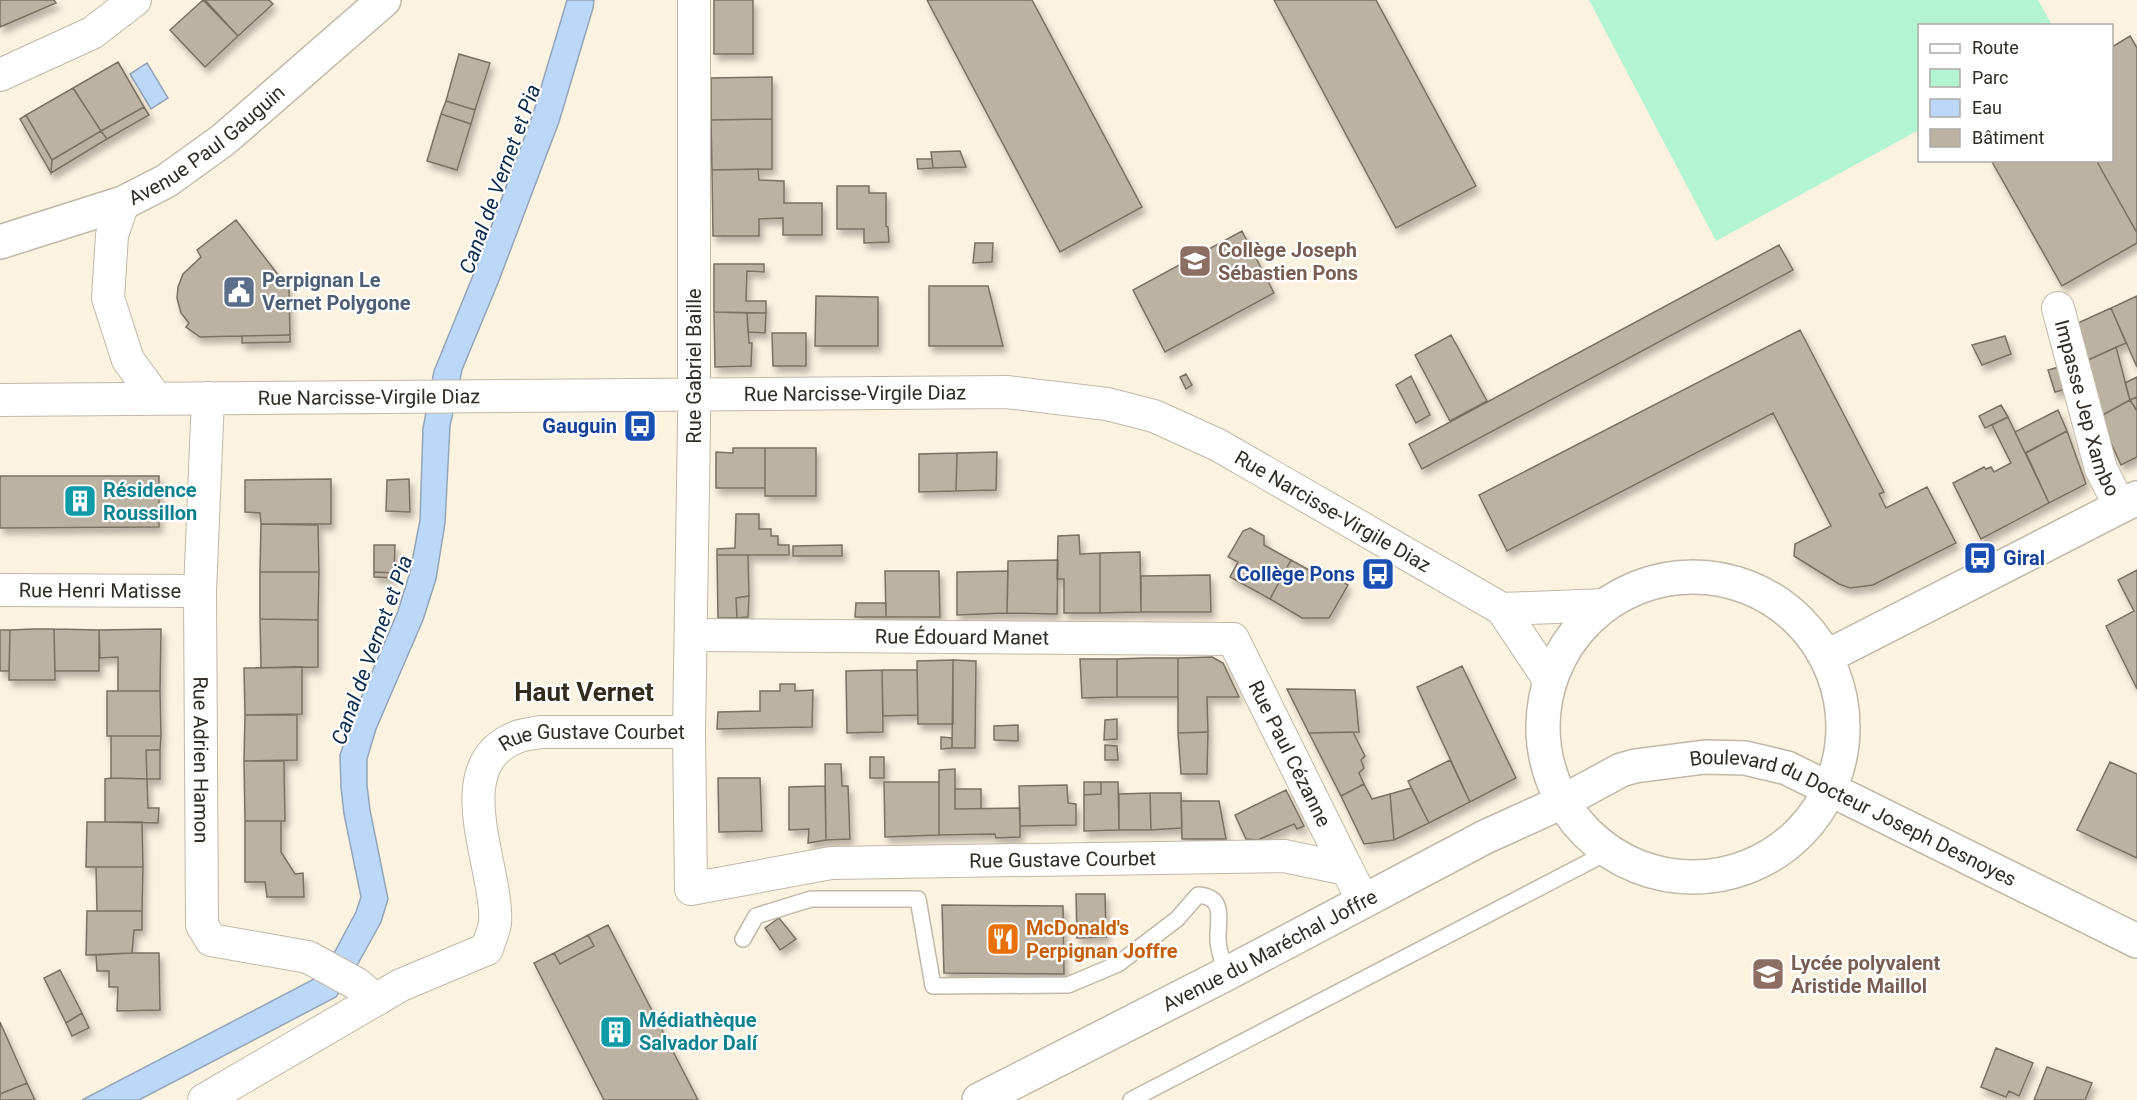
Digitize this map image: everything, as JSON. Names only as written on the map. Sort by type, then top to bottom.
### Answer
[{"type":"main road","name":"Avenue Paul Gauguin","points":[[0,242],[123,203],[166,181],[223,140],[384,0]]},
{"type":"main road","points":[[1826,657],[2129,502]]},
{"type":"main road","points":[[1684,577],[1713,578],[1747,587],[1778,603],[1800,622],[1826,657],[1842,708],[1843,736],[1839,764],[1830,790],[1815,817],[1794,839],[1765,860],[1740,871],[1690,879],[1638,868],[1593,841],[1562,802],[1550,772],[1543,728],[1543,715],[1550,681],[1563,651],[1575,633],[1605,605],[1629,591],[1654,582],[1684,577]]},
{"type":"main road","name":"Boulevard du Docteur Joseph Desnoyes","points":[[1562,802],[1621,770],[1635,766],[1705,757],[1745,758],[1787,768],[2137,941]]},
{"type":"main road","name":"Avenue du Maréchal Joffre","points":[[979,1100],[1227,974],[1491,834],[1562,802]]},
{"type":"street","points":[[0,75],[92,33],[135,0]]},
{"type":"street","name":"Rue Gabriel Baille","points":[[689,732],[694,394],[694,0]]},
{"type":"street","points":[[123,203],[112,235],[108,298],[128,360],[156,398]]},
{"type":"street","name":"Impasse Jep Xambo","points":[[2058,308],[2102,469],[2129,502]]},
{"type":"street","name":"Rue Narcisse-Virgile Diaz","points":[[0,400],[1006,392],[1107,404],[1154,416],[1218,445],[1502,609],[1550,681]]},
{"type":"street","name":"Rue Adrien Hamon","points":[[208,398],[200,591],[201,925],[211,940],[308,957],[367,992]]},
{"type":"street","name":"Rue Henri Matisse","points":[[0,590],[200,591]]},
{"type":"street","points":[[1502,609],[1605,605]]},
{"type":"street","name":"Rue Édouard Manet","points":[[692,634],[1233,639]]},
{"type":"street","name":"Rue Paul Cézanne","points":[[1233,639],[1347,869]]},
{"type":"street","name":"Rue Gustave Courbet","points":[[204,1100],[367,992],[401,985],[487,949],[495,923],[477,791],[485,766],[497,749],[517,737],[540,732],[689,732],[691,889],[831,863],[1284,856],[1347,869]]},
{"type":"street","points":[[1347,869],[1363,902]]},
{"type":"lane","points":[[1131,1100],[1608,852]]},
{"type":"lane","points":[[743,939],[756,916],[811,899],[918,899],[933,986],[1068,985],[1118,964],[1177,919],[1198,896],[1209,896],[1216,903],[1220,918],[1218,941],[1227,974]]},
{"type":"green space","points":[[1589,0],[2038,0],[2051,24],[1918,24],[1918,131],[1716,241]]},
{"type":"water","name":"Canal de Vernet et Pia","points":[[567,0],[594,0],[593,8],[559,122],[498,283],[462,370],[450,426],[445,523],[436,579],[423,620],[376,729],[367,759],[370,810],[388,899],[381,922],[355,969],[336,997],[139,1100],[82,1100],[318,977],[333,955],[356,912],[361,897],[344,814],[340,755],[352,719],[398,611],[410,572],[420,520],[423,428],[434,371],[474,273],[533,114]]},
{"type":"water","points":[[147,63],[168,98],[151,109],[130,74]]},
{"type":"building","points":[[0,0],[54,0],[56,3],[0,27]]},
{"type":"building","points":[[203,0],[238,36],[205,67],[170,30]]},
{"type":"building","points":[[205,0],[269,0],[273,4],[238,36]]},
{"type":"building","points":[[714,0],[753,0],[753,54],[714,54]]},
{"type":"building","points":[[927,0],[1032,0],[1142,207],[1060,252]]},
{"type":"building","points":[[1274,0],[1376,0],[1476,186],[1396,228]]},
{"type":"building","points":[[2130,36],[2137,48],[2137,233],[2097,162],[2113,162],[2113,46]]},
{"type":"building","points":[[459,54],[490,63],[475,110],[446,101]]},
{"type":"building","points":[[118,62],[144,107],[101,131],[73,88]]},
{"type":"building","points":[[772,77],[772,119],[711,120],[711,78]]},
{"type":"building","points":[[73,88],[101,131],[52,160],[26,115]]},
{"type":"building","points":[[446,101],[475,110],[471,124],[441,114]]},
{"type":"building","points":[[144,107],[149,115],[107,139],[101,131]]},
{"type":"building","points":[[441,114],[471,124],[457,170],[427,161]]},
{"type":"building","points":[[26,115],[52,160],[51,173],[20,119]]},
{"type":"building","points":[[772,119],[772,169],[712,170],[711,120]]},
{"type":"building","points":[[101,131],[107,139],[51,173],[52,160]]},
{"type":"building","points":[[960,151],[966,167],[933,168],[931,152]]},
{"type":"building","points":[[917,159],[932,159],[933,168],[918,169]]},
{"type":"building","points":[[1992,162],[2097,162],[2137,233],[2137,243],[2062,286]]},
{"type":"building","points":[[758,169],[759,180],[784,181],[784,203],[822,203],[822,235],[783,235],[783,218],[759,219],[759,236],[713,236],[712,170]]},
{"type":"building","points":[[837,186],[869,186],[869,193],[886,193],[886,226],[889,242],[864,243],[864,229],[837,229]]},
{"type":"building","points":[[236,220],[289,289],[290,335],[200,337],[186,327],[189,323],[181,313],[177,298],[183,274],[201,257],[197,250]]},
{"type":"building","points":[[1242,231],[1274,293],[1165,352],[1133,290]]},
{"type":"building","points":[[975,243],[993,243],[992,262],[973,263]]},
{"type":"building","points":[[1779,245],[1793,270],[1422,469],[1409,444]]},
{"type":"building","points":[[714,264],[764,264],[764,272],[747,271],[746,301],[766,301],[766,313],[714,312]]},
{"type":"building","points":[[929,286],[988,286],[1003,346],[929,346]]},
{"type":"building","points":[[816,296],[878,297],[878,346],[815,346]]},
{"type":"building","points":[[2137,296],[2137,367],[2111,308]]},
{"type":"building","points":[[2111,308],[2126,343],[2086,361],[2078,323]]},
{"type":"building","points":[[714,312],[747,313],[749,343],[752,343],[751,366],[715,367]]},
{"type":"building","points":[[747,313],[766,313],[765,333],[748,332]]},
{"type":"building","points":[[1800,330],[1884,492],[1879,494],[1886,508],[1927,487],[1956,543],[1873,585],[1850,588],[1839,584],[1794,556],[1795,544],[1831,526],[1773,413],[1507,551],[1479,495]]},
{"type":"building","points":[[772,333],[806,333],[806,366],[773,366]]},
{"type":"building","points":[[290,335],[290,342],[242,343],[242,336]]},
{"type":"building","points":[[1451,335],[1487,401],[1450,421],[1415,355]]},
{"type":"building","points":[[2005,336],[2011,354],[1982,365],[1972,345]]},
{"type":"building","points":[[2116,347],[2130,400],[2099,417],[2086,361]]},
{"type":"building","points":[[2059,367],[2066,389],[2055,392],[2048,370]]},
{"type":"building","points":[[1186,374],[1192,385],[1186,389],[1180,377]]},
{"type":"building","points":[[1411,376],[1430,415],[1416,423],[1396,385]]},
{"type":"building","points":[[2137,377],[2137,397],[2130,400],[2125,383]]},
{"type":"building","points":[[2137,397],[2137,411],[2130,400]]},
{"type":"building","points":[[2130,400],[2137,411],[2137,457],[2121,465],[2099,417]]},
{"type":"building","points":[[2001,405],[2008,417],[1985,428],[1979,416]]},
{"type":"building","points":[[2058,410],[2067,431],[2025,453],[2015,432]]},
{"type":"building","points":[[2008,417],[2049,503],[1981,539],[1953,483],[1984,467],[1986,469],[1991,467],[1994,472],[2011,463],[1992,425]]},
{"type":"building","points":[[2067,431],[2086,484],[2049,503],[2026,453]]},
{"type":"building","points":[[733,448],[765,448],[765,488],[716,488],[716,452],[733,453]]},
{"type":"building","points":[[765,448],[816,448],[816,496],[765,496]]},
{"type":"building","points":[[997,452],[996,490],[956,491],[957,453]]},
{"type":"building","points":[[957,453],[956,491],[919,492],[919,454]]},
{"type":"building","name":"Résidence Roussillon","points":[[0,476],[159,476],[159,527],[0,528]]},
{"type":"building","points":[[331,479],[331,524],[261,524],[260,513],[245,512],[245,480]]},
{"type":"building","points":[[409,479],[410,512],[386,511],[387,480]]},
{"type":"building","points":[[736,514],[759,514],[759,529],[771,529],[771,536],[778,536],[778,545],[789,545],[789,555],[717,555],[717,549],[735,548]]},
{"type":"building","points":[[261,524],[318,525],[319,572],[260,572]]},
{"type":"building","points":[[1250,528],[1264,536],[1264,545],[1291,560],[1270,599],[1230,577],[1238,562],[1228,557],[1243,531]]},
{"type":"building","points":[[1079,535],[1080,554],[1100,553],[1100,613],[1064,613],[1064,579],[1057,579],[1058,536]]},
{"type":"building","points":[[374,545],[395,545],[394,573],[374,572]]},
{"type":"building","points":[[842,545],[842,556],[793,556],[793,546]]},
{"type":"building","points":[[1140,552],[1141,612],[1100,613],[1100,553]]},
{"type":"building","points":[[717,555],[748,555],[749,596],[736,598],[737,618],[718,618]]},
{"type":"building","points":[[1058,560],[1057,614],[1007,613],[1008,561]]},
{"type":"building","points":[[1291,560],[1309,570],[1313,565],[1348,585],[1329,618],[1302,618],[1270,599]]},
{"type":"building","points":[[2137,570],[2137,689],[2106,626],[2134,611],[2118,580]]},
{"type":"building","points":[[885,571],[939,571],[940,617],[886,617]]},
{"type":"building","points":[[1008,571],[1007,613],[957,615],[957,572]]},
{"type":"building","points":[[260,572],[319,572],[318,620],[260,619]]},
{"type":"building","points":[[374,572],[394,573],[394,578],[374,577]]},
{"type":"building","points":[[1210,575],[1211,612],[1141,612],[1141,576]]},
{"type":"building","points":[[749,596],[748,617],[737,618],[736,598]]},
{"type":"building","points":[[856,603],[886,603],[886,617],[855,617]]},
{"type":"building","points":[[260,619],[318,620],[318,667],[261,668]]},
{"type":"building","points":[[54,629],[55,680],[9,680],[10,630]]},
{"type":"building","points":[[54,629],[99,630],[99,671],[55,671]]},
{"type":"building","points":[[161,629],[160,691],[118,691],[118,657],[100,658],[99,630]]},
{"type":"building","points":[[0,630],[10,630],[9,671],[0,671]]},
{"type":"building","points":[[1212,657],[1223,663],[1239,697],[1207,697],[1208,732],[1178,733],[1178,658]]},
{"type":"building","points":[[1178,658],[1178,697],[1117,697],[1117,659]]},
{"type":"building","points":[[1080,659],[1117,659],[1117,697],[1082,698]]},
{"type":"building","points":[[953,660],[976,661],[975,748],[952,748]]},
{"type":"building","points":[[953,660],[953,724],[918,724],[917,661]]},
{"type":"building","points":[[1462,666],[1516,778],[1470,802],[1417,687]]},
{"type":"building","points":[[302,667],[302,714],[245,715],[244,668]]},
{"type":"building","points":[[882,670],[883,732],[847,733],[846,671]]},
{"type":"building","points":[[882,670],[917,670],[918,715],[883,716]]},
{"type":"building","points":[[780,684],[795,684],[795,691],[813,690],[812,727],[717,729],[718,712],[760,711],[760,691],[780,691]]},
{"type":"building","points":[[1287,689],[1355,690],[1359,732],[1309,733]]},
{"type":"building","points":[[107,691],[160,691],[161,736],[107,736]]},
{"type":"building","points":[[245,715],[297,715],[297,760],[244,761]]},
{"type":"building","points":[[1117,719],[1117,739],[1104,740],[1105,720]]},
{"type":"building","points":[[1018,725],[1018,741],[994,740],[994,726]]},
{"type":"building","points":[[1208,732],[1207,774],[1181,774],[1178,733]]},
{"type":"building","points":[[1353,732],[1365,756],[1361,760],[1364,768],[1359,773],[1364,784],[1341,796],[1309,733]]},
{"type":"building","points":[[111,736],[161,736],[160,750],[146,750],[147,779],[111,778]]},
{"type":"building","points":[[941,737],[952,738],[952,748],[941,749]]},
{"type":"building","points":[[1105,745],[1117,746],[1118,760],[1105,760]]},
{"type":"building","points":[[146,750],[160,750],[160,779],[147,779]]},
{"type":"building","points":[[870,757],[884,757],[884,778],[870,778]]},
{"type":"building","points":[[1450,760],[1470,802],[1429,823],[1408,781]]},
{"type":"building","points":[[244,761],[284,761],[285,821],[245,821]]},
{"type":"building","points":[[2110,762],[2137,774],[2137,858],[2077,830]]},
{"type":"building","points":[[825,764],[841,764],[842,786],[848,786],[850,839],[826,840]]},
{"type":"building","points":[[955,769],[955,809],[1020,808],[1020,837],[996,838],[995,834],[939,835],[939,770]]},
{"type":"building","points":[[718,778],[760,778],[762,831],[719,832]]},
{"type":"building","points":[[105,779],[147,779],[148,808],[159,808],[158,823],[105,822]]},
{"type":"building","points":[[884,782],[939,782],[939,835],[885,837]]},
{"type":"building","points":[[1084,782],[1101,782],[1101,794],[1084,795]]},
{"type":"building","points":[[1101,782],[1118,782],[1119,830],[1084,831],[1084,795],[1101,794]]},
{"type":"building","points":[[1364,784],[1372,799],[1390,794],[1394,840],[1364,844],[1341,796]]},
{"type":"building","points":[[1067,785],[1068,803],[1076,804],[1076,825],[1020,826],[1019,786]]},
{"type":"building","points":[[825,786],[826,840],[808,843],[809,829],[789,830],[789,787]]},
{"type":"building","points":[[1411,788],[1429,823],[1394,840],[1390,794]]},
{"type":"building","points":[[955,789],[981,789],[981,809],[955,809]]},
{"type":"building","points":[[1286,790],[1304,826],[1297,829],[1294,824],[1258,840],[1246,839],[1235,815]]},
{"type":"building","points":[[1150,793],[1151,830],[1119,830],[1119,794]]},
{"type":"building","points":[[1150,793],[1181,793],[1182,828],[1151,830]]},
{"type":"building","points":[[1181,801],[1219,801],[1226,839],[1182,839]]},
{"type":"building","points":[[245,821],[281,821],[281,852],[295,874],[303,873],[304,897],[267,897],[265,882],[245,882]]},
{"type":"building","points":[[87,822],[142,822],[143,867],[86,867]]},
{"type":"building","points":[[96,867],[143,867],[142,911],[97,911]]},
{"type":"building","points":[[1076,894],[1105,894],[1106,937],[1077,938]]},
{"type":"building","name":"McDonald's Perpignan Joffre","points":[[942,905],[1063,906],[1064,974],[944,973]]},
{"type":"building","points":[[87,911],[142,911],[142,930],[134,930],[132,953],[86,955]]},
{"type":"building","points":[[779,918],[796,939],[780,950],[765,928]]},
{"type":"building","name":"Médiathèque Salvador Dalí","points":[[608,925],[698,1100],[604,1100],[534,963],[554,953],[560,964],[594,946],[588,935]]},
{"type":"building","points":[[588,935],[594,946],[560,964],[554,953]]},
{"type":"building","points":[[159,953],[160,1010],[117,1011],[118,987],[109,987],[109,971],[97,971],[96,955]]},
{"type":"building","points":[[60,970],[82,1013],[66,1023],[44,978]]},
{"type":"building","points":[[82,1013],[89,1028],[72,1036],[66,1023]]},
{"type":"building","points":[[0,1022],[27,1083],[0,1094]]},
{"type":"building","points":[[1996,1048],[2033,1063],[2019,1096],[2009,1091],[2006,1097],[1981,1087]]},
{"type":"building","points":[[2047,1067],[2092,1083],[2085,1100],[2034,1100]]},
{"type":"building","points":[[27,1083],[35,1100],[0,1100],[0,1094]]},
{"type":"place","name":"Collège Joseph Sébastien Pons","points":[[1195,261]]},
{"type":"place","name":"Perpignan Le Vernet Polygone","points":[[239,292]]},
{"type":"place","name":"Gauguin","points":[[640,426]]},
{"type":"place","name":"Résidence Roussillon","points":[[80,501]]},
{"type":"place","name":"Giral","points":[[1980,558]]},
{"type":"place","name":"Collège Pons","points":[[1378,574]]},
{"type":"place","name":"McDonald's Perpignan Joffre","points":[[1003,939]]},
{"type":"place","name":"Lycée polyvalent Aristide Maillol","points":[[1768,974]]},
{"type":"place","name":"Médiathèque Salvador Dalí","points":[[616,1032]]},
{"type":"district","name":"Haut Vernet","points":[[584,692]]}]
